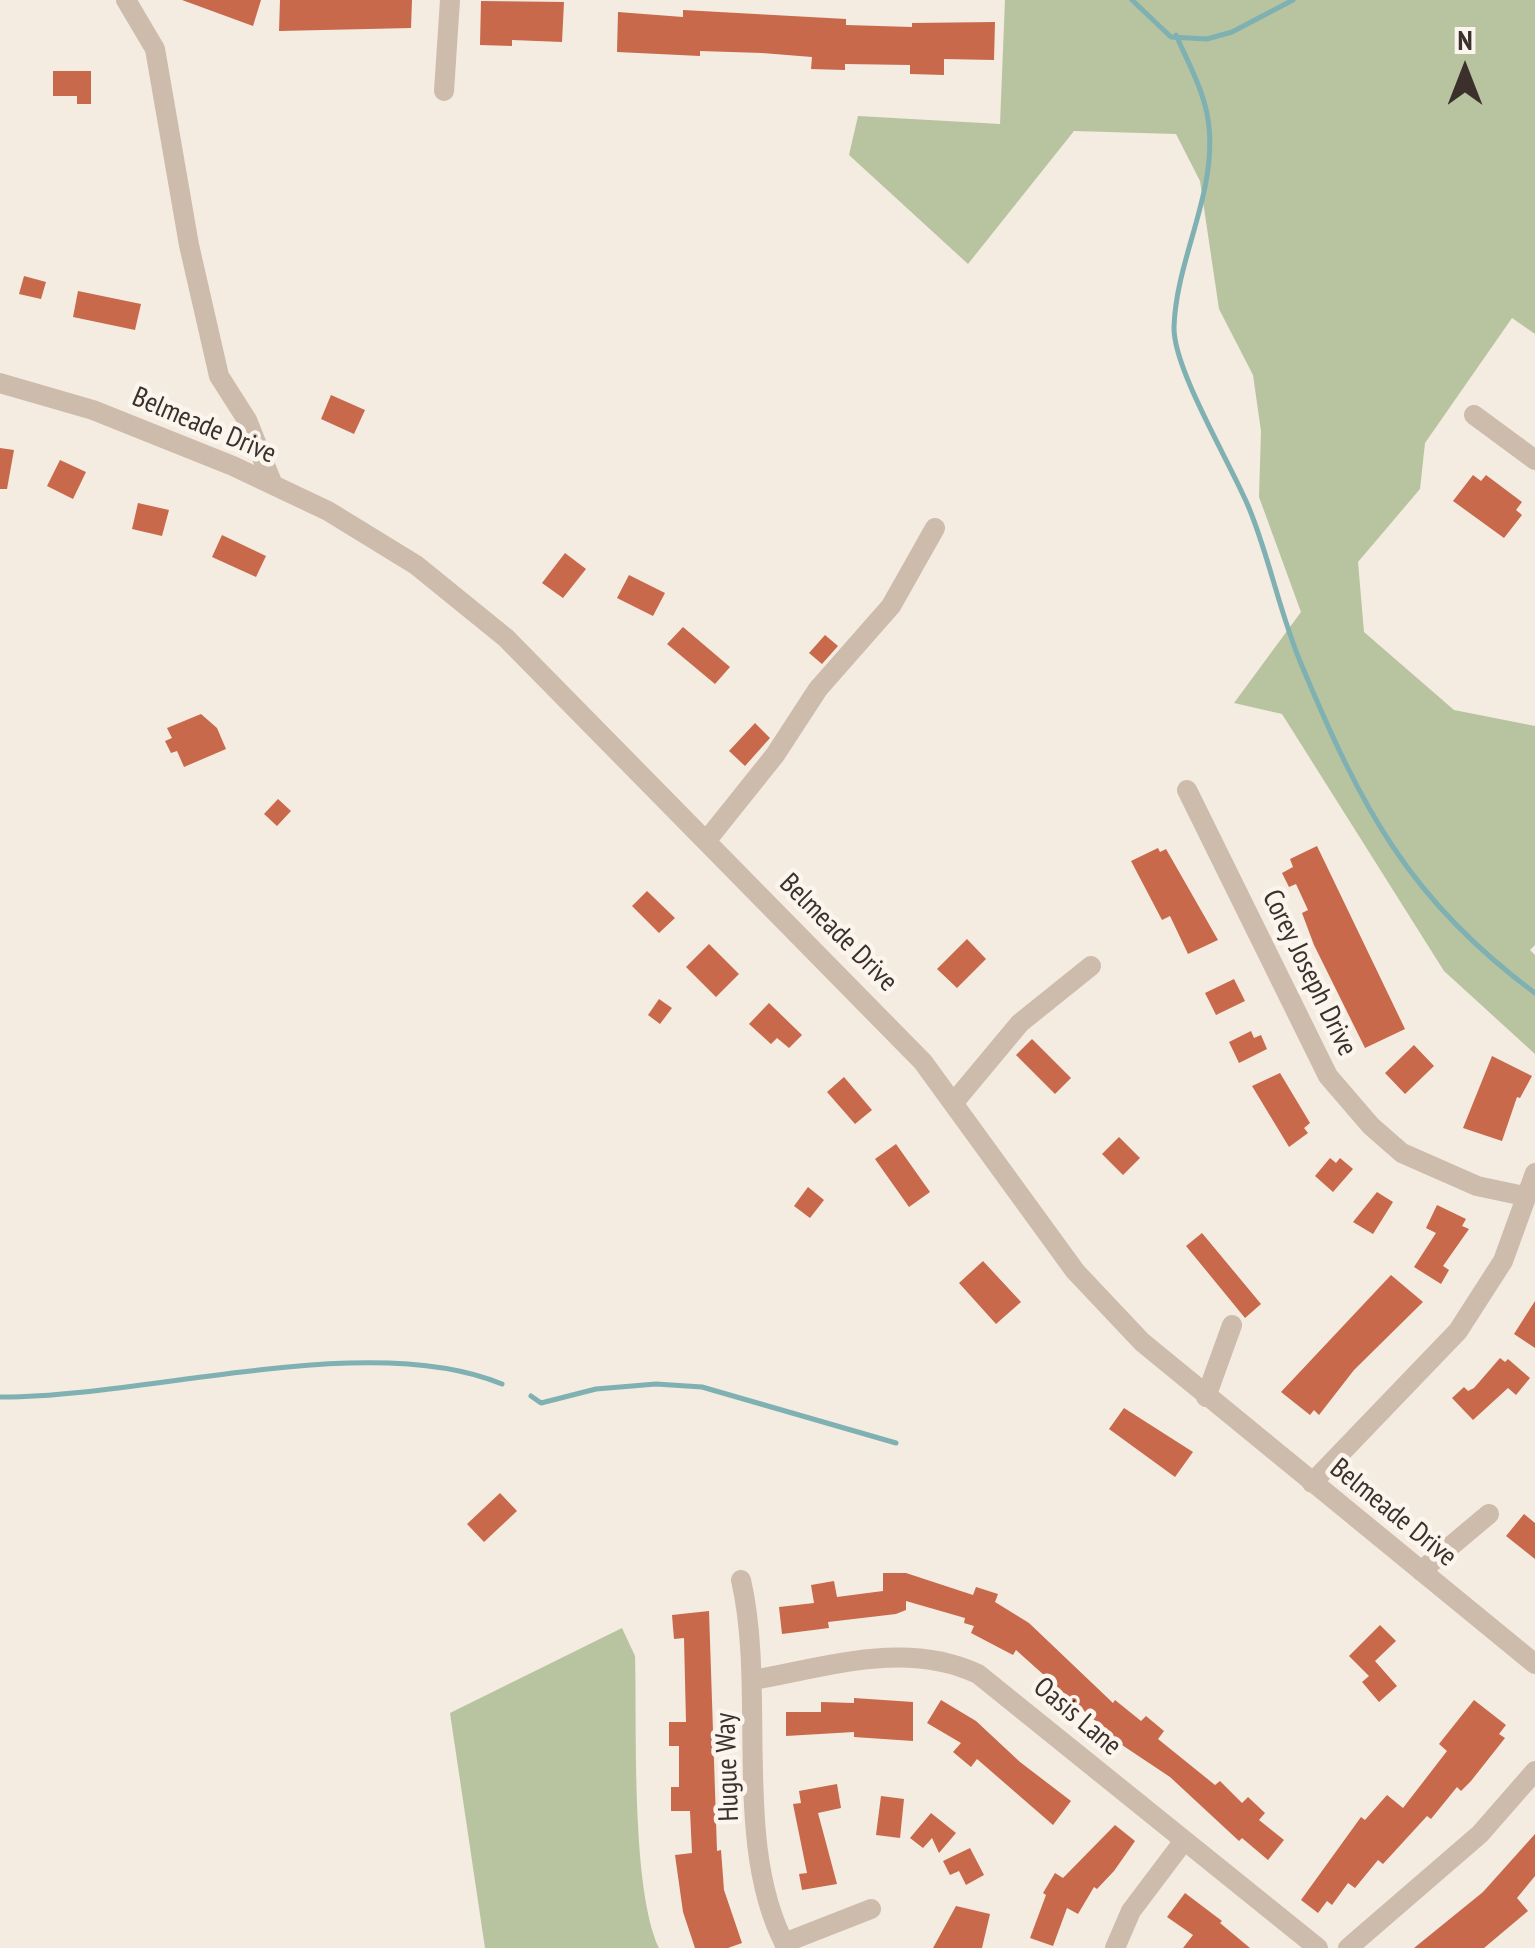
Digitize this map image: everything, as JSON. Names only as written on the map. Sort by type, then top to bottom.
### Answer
[{"type":"street","points":[[126,0],[155,48],[189,245],[219,376],[246,420],[273,485]]},
{"type":"street","points":[[444,91],[450,0]]},
{"type":"street","name":"Belmeade Drive","points":[[0,382],[93,410],[273,485],[362,530],[416,565],[506,638],[878,1012],[955,1100],[1075,1270],[1142,1342],[1535,1664]]},
{"type":"street","points":[[1474,415],[1535,460]]},
{"type":"street","points":[[707,840],[775,755],[818,689],[891,606],[935,528]]},
{"type":"street","name":"Corey Joseph Drive","points":[[1186,790],[1328,1076],[1371,1126],[1402,1154],[1477,1186],[1524,1196]]},
{"type":"street","points":[[955,1100],[1020,1023],[1091,966]]},
{"type":"street","points":[[1312,1483],[1458,1331],[1502,1262],[1535,1173]]},
{"type":"street","points":[[1206,1397],[1232,1325]]},
{"type":"street","points":[[1421,1572],[1489,1514]]},
{"type":"street","name":"Hugue Way","points":[[741,1580],[753,1680],[760,1854],[786,1946]]},
{"type":"street","name":"Oasis Lane","points":[[753,1680],[895,1656],[953,1662],[1008,1696],[1318,1948]]},
{"type":"street","points":[[1348,1948],[1480,1834],[1535,1771]]},
{"type":"street","points":[[1114,1948],[1131,1911],[1183,1842]]},
{"type":"street","points":[[786,1946],[871,1909]]},
{"type":"green space","points":[[1005,0],[1535,0],[1535,334],[1512,318],[1425,443],[1420,489],[1358,562],[1364,632],[1454,710],[1535,726],[1535,945],[1530,950],[1535,955],[1535,1054],[1444,971],[1282,714],[1234,703],[1301,612],[1259,497],[1261,431],[1253,375],[1219,309],[1200,181],[1176,134],[1074,131],[968,264],[849,155],[858,116],[1000,124]]},
{"type":"green space","points":[[622,1628],[635,1656],[640,1849],[650,1921],[659,1948],[485,1948],[450,1713]]},
{"type":"building","points":[[182,0],[261,0],[253,26]]},
{"type":"building","points":[[280,0],[412,0],[411,28],[279,31]]},
{"type":"building","points":[[481,1],[564,2],[562,42],[512,40],[512,46],[480,45]]},
{"type":"building","points":[[683,10],[846,19],[846,25],[912,27],[912,23],[995,22],[994,60],[944,59],[944,75],[910,74],[910,65],[845,64],[845,70],[811,69],[812,57],[762,53],[700,51],[700,56],[617,52],[618,12],[683,17]]},
{"type":"building","points":[[53,71],[91,71],[91,104],[77,104],[77,96],[53,96]]},
{"type":"building","points":[[24,276],[46,282],[41,299],[19,294]]},
{"type":"building","points":[[78,291],[141,304],[135,330],[73,317]]},
{"type":"building","points":[[331,395],[365,410],[354,434],[321,419]]},
{"type":"building","points":[[0,448],[14,450],[7,489],[0,489]]},
{"type":"building","points":[[60,460],[86,472],[73,499],[47,486]]},
{"type":"building","points":[[1473,475],[1481,481],[1486,475],[1522,502],[1516,510],[1522,515],[1504,538],[1453,501]]},
{"type":"building","points":[[138,503],[169,510],[162,536],[132,529]]},
{"type":"building","points":[[222,535],[266,556],[256,577],[212,557]]},
{"type":"building","points":[[565,553],[586,569],[563,598],[542,583]]},
{"type":"building","points":[[629,575],[665,593],[653,616],[617,598]]},
{"type":"building","points":[[683,627],[730,667],[715,684],[667,644]]},
{"type":"building","points":[[825,635],[838,646],[822,664],[809,653]]},
{"type":"building","points":[[201,714],[217,728],[226,749],[184,767],[177,751],[171,753],[165,741],[172,738],[167,728]]},
{"type":"building","points":[[755,723],[770,738],[745,766],[729,751]]},
{"type":"building","points":[[278,799],[291,811],[277,826],[264,814]]},
{"type":"building","points":[[1317,846],[1405,1029],[1365,1048],[1314,945],[1302,913],[1308,910],[1296,884],[1289,887],[1282,873],[1293,867],[1290,859]]},
{"type":"building","points":[[1158,848],[1160,852],[1166,849],[1218,940],[1188,954],[1170,916],[1162,920],[1131,861]]},
{"type":"building","points":[[647,891],[675,918],[659,933],[632,906]]},
{"type":"building","points":[[967,939],[986,959],[957,988],[937,969]]},
{"type":"building","points":[[709,944],[739,974],[716,997],[686,967]]},
{"type":"building","points":[[1234,979],[1245,1001],[1216,1015],[1205,993]]},
{"type":"building","points":[[659,999],[672,1008],[660,1024],[648,1015]]},
{"type":"building","points":[[769,1003],[802,1035],[789,1048],[777,1038],[771,1044],[749,1024]]},
{"type":"building","points":[[1251,1031],[1254,1038],[1261,1035],[1267,1049],[1239,1063],[1229,1042]]},
{"type":"building","points":[[1032,1039],[1071,1078],[1055,1094],[1016,1055]]},
{"type":"building","points":[[1414,1045],[1434,1066],[1405,1094],[1385,1073]]},
{"type":"building","points":[[1492,1056],[1532,1076],[1520,1098],[1517,1097],[1502,1141],[1463,1128]]},
{"type":"building","points":[[1280,1073],[1310,1123],[1304,1128],[1308,1133],[1289,1147],[1252,1086]]},
{"type":"building","points":[[844,1077],[872,1110],[855,1124],[827,1092]]},
{"type":"building","points":[[1119,1137],[1140,1158],[1123,1175],[1102,1154]]},
{"type":"building","points":[[896,1144],[930,1192],[909,1207],[875,1159]]},
{"type":"building","points":[[1330,1158],[1336,1163],[1340,1158],[1353,1169],[1333,1192],[1315,1176]]},
{"type":"building","points":[[808,1187],[824,1200],[810,1218],[794,1206]]},
{"type":"building","points":[[1377,1192],[1393,1202],[1373,1234],[1353,1222]]},
{"type":"building","points":[[1437,1205],[1466,1219],[1462,1226],[1469,1229],[1443,1266],[1449,1270],[1441,1284],[1414,1267],[1436,1233],[1426,1228]]},
{"type":"building","points":[[1202,1233],[1261,1304],[1245,1318],[1186,1246]]},
{"type":"building","points":[[983,1261],[1021,1302],[996,1324],[959,1283]]},
{"type":"building","points":[[1391,1275],[1423,1302],[1354,1370],[1319,1415],[1314,1410],[1310,1415],[1281,1392]]},
{"type":"building","points":[[1535,1301],[1535,1348],[1514,1334]]},
{"type":"building","points":[[1500,1358],[1505,1362],[1508,1359],[1530,1378],[1516,1395],[1508,1388],[1473,1420],[1452,1398],[1464,1387],[1468,1391],[1474,1388]]},
{"type":"building","points":[[1124,1408],[1193,1452],[1175,1477],[1109,1429]]},
{"type":"building","points":[[500,1493],[517,1511],[484,1542],[467,1524]]},
{"type":"building","points":[[1524,1514],[1535,1523],[1535,1559],[1506,1536]]},
{"type":"building","points":[[883,1573],[906,1573],[973,1595],[976,1587],[998,1594],[995,1602],[1029,1623],[1113,1703],[1115,1700],[1141,1721],[1146,1716],[1164,1731],[1158,1739],[1215,1785],[1220,1781],[1242,1803],[1248,1797],[1265,1813],[1259,1820],[1284,1840],[1268,1860],[1242,1838],[1239,1841],[1170,1777],[1122,1745],[1016,1650],[1013,1655],[971,1633],[974,1626],[964,1623],[965,1618],[906,1601],[906,1610],[896,1614],[828,1622],[829,1628],[782,1634],[779,1607],[814,1603],[811,1585],[834,1581],[837,1597],[883,1591]]},
{"type":"building","points":[[709,1611],[717,1851],[721,1850],[724,1890],[742,1943],[728,1948],[695,1948],[683,1912],[675,1855],[692,1853],[690,1811],[671,1811],[671,1787],[679,1787],[679,1746],[669,1746],[669,1722],[686,1722],[684,1638],[674,1639],[672,1615]]},
{"type":"building","points":[[1380,1625],[1396,1641],[1375,1661],[1397,1686],[1379,1702],[1362,1682],[1369,1676],[1349,1656]]},
{"type":"building","points":[[854,1698],[913,1702],[913,1741],[854,1737],[854,1732],[786,1736],[786,1712],[821,1712],[821,1702],[854,1703]]},
{"type":"building","points":[[941,1700],[976,1721],[1020,1762],[1071,1801],[1053,1825],[977,1759],[971,1767],[953,1752],[961,1743],[927,1723]]},
{"type":"building","points":[[1474,1700],[1506,1725],[1499,1734],[1505,1738],[1471,1781],[1461,1791],[1457,1787],[1431,1819],[1427,1816],[1383,1864],[1378,1860],[1355,1888],[1348,1883],[1332,1905],[1327,1901],[1318,1913],[1301,1900],[1361,1817],[1365,1820],[1387,1795],[1403,1808],[1447,1751],[1439,1744]]},
{"type":"building","points":[[837,1784],[841,1808],[818,1813],[837,1884],[802,1890],[799,1874],[807,1873],[793,1804],[801,1803],[799,1791]]},
{"type":"building","points":[[881,1796],[904,1799],[900,1838],[876,1835]]},
{"type":"building","points":[[931,1813],[956,1833],[939,1853],[932,1838],[923,1848],[910,1838]]},
{"type":"building","points":[[1115,1825],[1135,1841],[1114,1871],[1097,1889],[1094,1887],[1078,1914],[1067,1908],[1053,1946],[1030,1938],[1046,1895],[1043,1893],[1055,1873],[1063,1878]]},
{"type":"building","points":[[1535,1834],[1535,1876],[1517,1898],[1528,1911],[1484,1948],[1414,1948],[1483,1892]]},
{"type":"building","points":[[970,1848],[984,1875],[966,1885],[959,1871],[950,1875],[943,1861]]},
{"type":"building","points":[[1185,1893],[1250,1948],[1183,1948],[1193,1935],[1167,1917]]},
{"type":"building","points":[[956,1906],[990,1914],[982,1948],[933,1948]]},
{"type":"waterway","points":[[1132,0],[1171,37],[1207,39],[1232,32],[1293,0]]},
{"type":"waterway","points":[[1176,35],[1204,103],[1210,152],[1202,202],[1176,302],[1174,327],[1183,367],[1249,508],[1302,666],[1368,807],[1421,886],[1491,958],[1535,993]]},
{"type":"waterway","points":[[0,1397],[121,1388],[323,1364],[388,1363],[448,1369],[502,1384]]},
{"type":"waterway","points":[[531,1396],[541,1403],[596,1389],[656,1384],[702,1387],[896,1443]]}]
